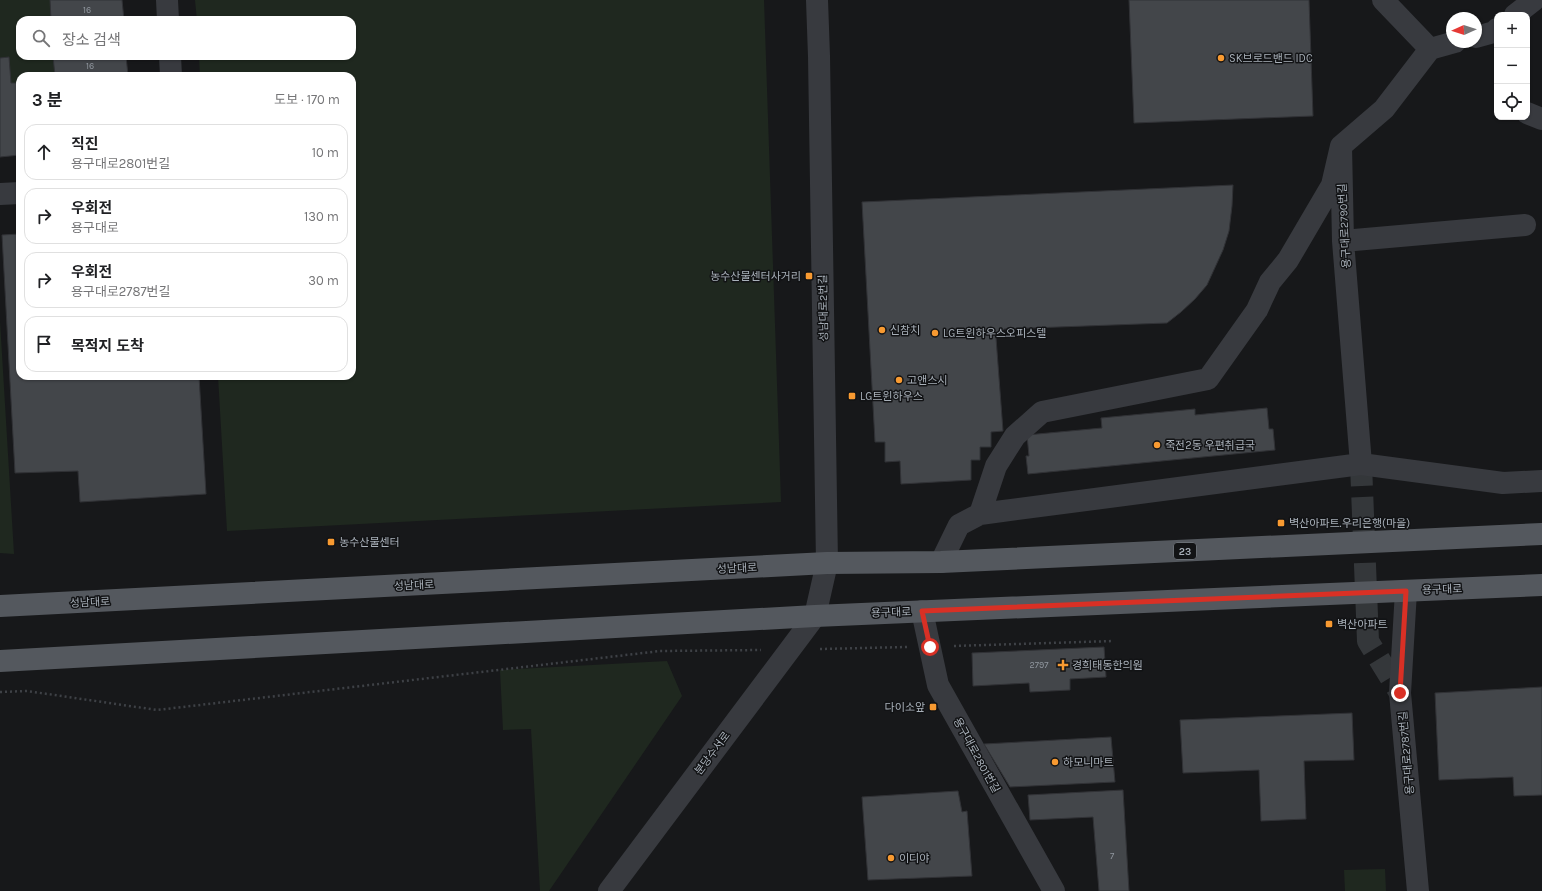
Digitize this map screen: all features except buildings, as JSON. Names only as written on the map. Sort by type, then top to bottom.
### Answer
[{"type":"main road","name":"23","points":[[827,563],[941,562],[1542,534]]},
{"type":"main road","name":"성남대로","points":[[0,606],[827,563]]},
{"type":"main road","name":"용구대로","points":[[814,616],[1542,585]]},
{"type":"main road","points":[[0,661],[814,616]]},
{"type":"street","points":[[167,0],[168,16]]},
{"type":"street","name":"성남대로2번길","points":[[814,616],[827,563],[820,56],[817,0]]},
{"type":"street","points":[[1383,0],[1430,49]]},
{"type":"street","points":[[1519,12],[1534,0]]},
{"type":"street","points":[[980,514],[996,466],[1015,436],[1042,412],[1208,379],[1257,310],[1270,282],[1288,260],[1332,185],[1340,146],[1384,109],[1430,49],[1446,45]]},
{"type":"street","points":[[170,60],[171,72]]},
{"type":"street","points":[[1530,114],[1542,119]]},
{"type":"street","name":"용구대로2790번길","points":[[1340,146],[1343,241],[1361,464]]},
{"type":"street","points":[[0,194],[16,192]]},
{"type":"street","points":[[1343,241],[1525,225]]},
{"type":"street","points":[[941,562],[959,524],[980,514],[1361,464],[1503,483],[1542,481]]},
{"type":"street","name":"용구대로2787번길","points":[[1406,591],[1400,693],[1418,891]]},
{"type":"street","name":"용구대로2801번길","points":[[922,611],[938,684],[1054,891]]},
{"type":"street","name":"분당수서로","points":[[609,891],[814,616]]},
{"type":"path","points":[[0,692],[27,691],[157,710],[660,651],[930,647],[1113,641]]},
{"type":"shaded area","points":[[0,0],[50,0],[51,16],[16,16],[16,60],[53,60],[55,72],[16,72],[16,83],[11,83],[9,57],[0,58]]},
{"type":"shaded area","points":[[195,0],[764,0],[781,502],[227,531],[218,380],[356,380],[356,72],[200,72],[199,60],[356,60],[356,16],[197,16]]},
{"type":"shaded area","points":[[0,321],[14,554],[0,553]]},
{"type":"shaded area","points":[[667,661],[682,696],[549,891],[540,891],[531,729],[503,730],[500,670]]},
{"type":"shaded area","points":[[1385,869],[1386,891],[1345,891],[1344,870]]},
{"type":"tunnel","points":[[1361,464],[1368,641],[1400,693]]},
{"type":"place","name":"SK브로드밴드 IDC","points":[[1221,58]]},
{"type":"place","name":"농수산물센터사거리","points":[[809,276]]},
{"type":"place","name":"신참치","points":[[882,330]]},
{"type":"place","name":"LG트윈하우스오피스텔","points":[[935,333]]},
{"type":"place","name":"고앤스시","points":[[899,380]]},
{"type":"place","name":"LG트윈하우스","points":[[852,396]]},
{"type":"place","name":"죽전2동 우편취급국","points":[[1157,445]]},
{"type":"place","name":"벽산아파트.우리은행(마을)","points":[[1281,523]]},
{"type":"place","name":"농수산물센터","points":[[331,542]]},
{"type":"place","name":"벽산아파트","points":[[1329,624]]},
{"type":"place","name":"경희태동한의원","points":[[1063,665]]},
{"type":"place","name":"다이소앞","points":[[933,707]]},
{"type":"place","name":"하모니마트","points":[[1055,762]]},
{"type":"place","name":"이디야","points":[[891,858]]},
{"type":"route","points":[[930,647],[922,611],[1406,591],[1400,693]]}]
